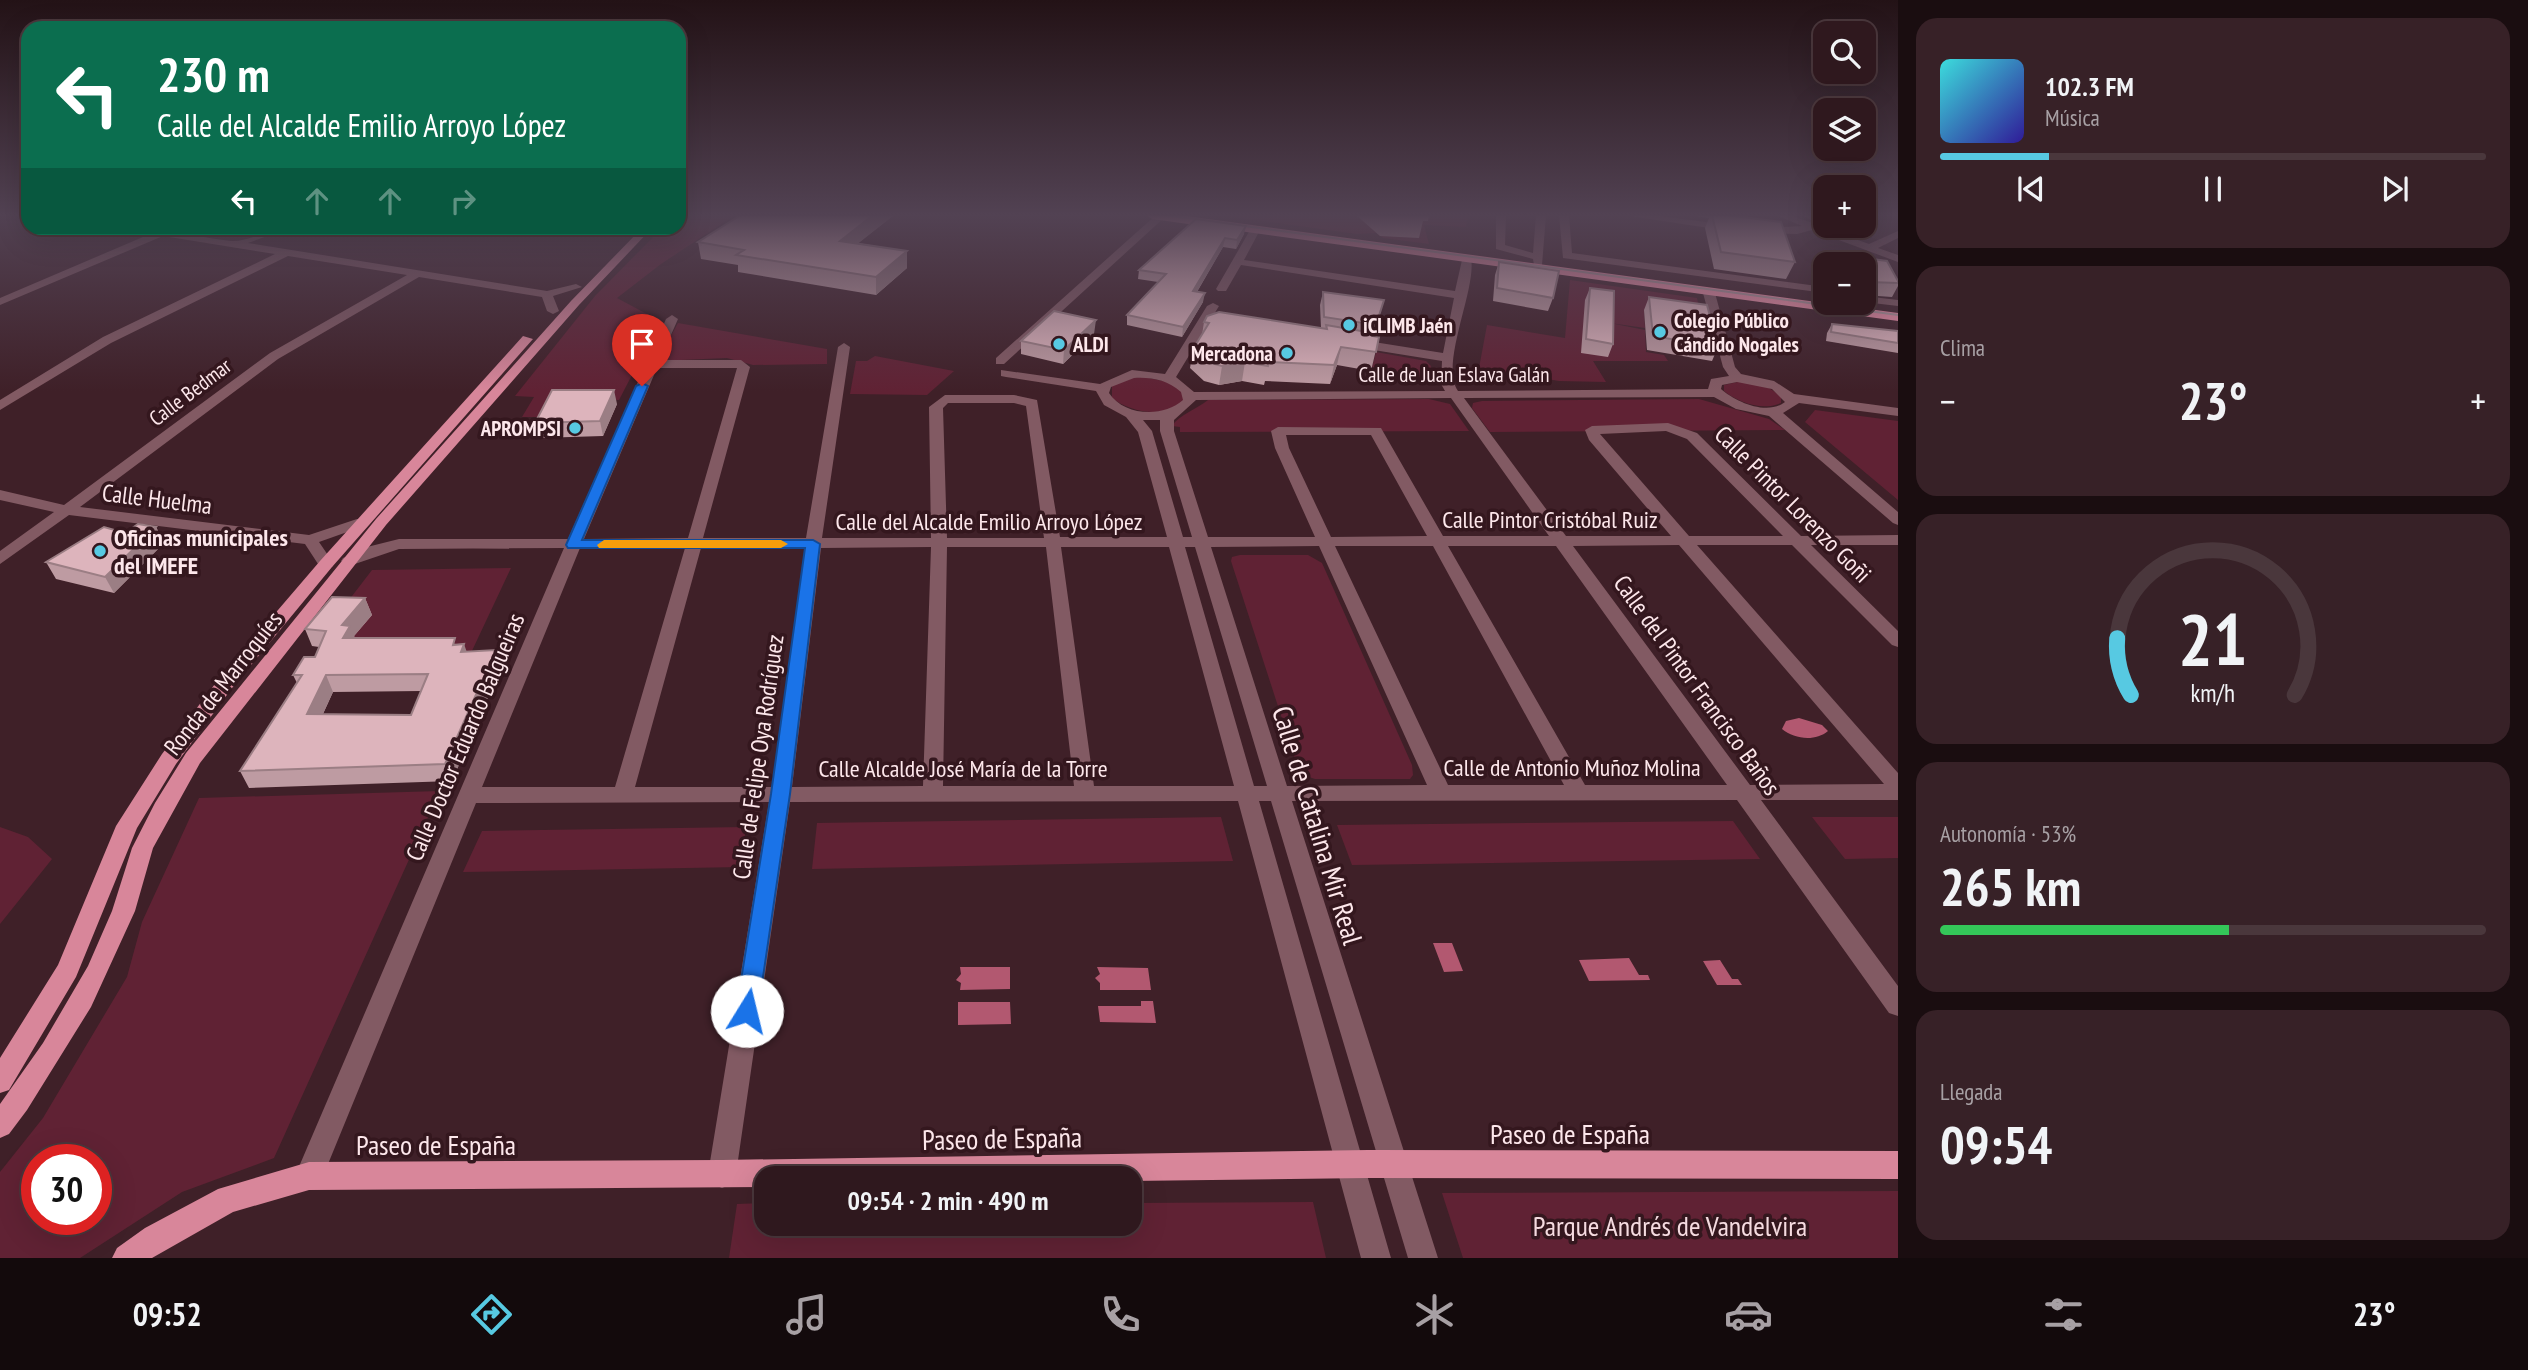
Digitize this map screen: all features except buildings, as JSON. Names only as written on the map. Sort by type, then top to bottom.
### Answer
[{"type":"highway","points":[[1568,274],[1898,317]]},
{"type":"highway","points":[[1636,274],[1813,298]]},
{"type":"highway","points":[[1876,306],[1898,309]]},
{"type":"main road","name":"Ronda de Marroquíes","points":[[0,1082],[68,970],[114,853],[153,781],[225,684],[362,522],[550,303],[576,286],[588,274]]},
{"type":"main road","name":"Ronda de Marroquíes","points":[[0,1125],[35,1078],[92,983],[122,917],[138,861],[167,799],[193,758],[381,523],[603,274]]},
{"type":"main road","name":"Paseo de España","points":[[127,1258],[155,1238],[229,1199],[309,1176],[722,1174],[1395,1164],[1898,1165]]},
{"type":"street","points":[[0,302],[66,274]]},
{"type":"street","points":[[0,406],[107,340],[243,274]]},
{"type":"street","points":[[416,274],[550,303]]},
{"type":"street","name":"Calle Bedmar","points":[[0,559],[274,356],[416,274]]},
{"type":"street","points":[[1098,274],[1003,367],[1103,388]]},
{"type":"street","points":[[1222,289],[1231,274]]},
{"type":"street","points":[[1316,274],[1459,295]]},
{"type":"street","points":[[1454,395],[1445,381],[1464,274]]},
{"type":"street","points":[[1701,274],[1813,288]]},
{"type":"street","points":[[1709,293],[1730,367],[1737,378]]},
{"type":"street","points":[[1876,300],[1898,303]]},
{"type":"street","points":[[1169,379],[1211,319],[1213,306]]},
{"type":"street","name":"Calle Doctor Eduardo Balgueiras","points":[[309,1176],[573,545],[673,319]]},
{"type":"street","points":[[1342,341],[1448,358]]},
{"type":"street","name":"Calle de Felipe Oya Rodríguez","points":[[722,1174],[844,347]]},
{"type":"street","points":[[623,795],[744,367],[741,364],[716,363],[652,364]]},
{"type":"street","points":[[1103,388],[1109,382],[1125,375],[1147,374],[1184,386],[1183,404]]},
{"type":"street","points":[[1791,398],[1789,407],[1772,411],[1746,407],[1717,393],[1713,387],[1716,382],[1737,378],[1770,384],[1791,398],[1898,412]]},
{"type":"street","points":[[1103,388],[1108,402],[1130,413],[1145,431],[1376,1258]]},
{"type":"street","name":"Calle de Juan Eslava Galán","points":[[1130,413],[1149,416],[1183,404],[1454,395],[1717,393]]},
{"type":"street","name":"Calle del Pintor Francisco Baños","points":[[1454,395],[1563,541],[1898,1005]]},
{"type":"street","points":[[933,794],[939,543],[936,407],[945,399],[1014,399],[1032,403],[1085,794]]},
{"type":"street","name":"Calle de Catalina Mir Real","points":[[1183,404],[1167,419],[1167,431],[1423,1258]]},
{"type":"street","points":[[1772,411],[1898,520]]},
{"type":"street","name":"Calle Pintor Lorenzo Goñi","points":[[1684,541],[1594,437],[1592,430],[1668,427],[1684,431],[1898,641]]},
{"type":"street","points":[[1441,793],[1277,433],[1282,430],[1376,431],[1579,793]]},
{"type":"street","name":"Calle Huelma","points":[[0,495],[67,510],[310,540]]},
{"type":"street","points":[[326,564],[310,540],[362,522]]},
{"type":"street","points":[[381,523],[386,537],[399,544]]},
{"type":"street","name":"Calle Pintor Cristóbal Ruiz","points":[[1202,543],[1898,540]]},
{"type":"street","points":[[1684,541],[1898,786]]},
{"type":"street","name":"Calle del Alcalde Emilio Arroyo López","points":[[349,561],[373,550],[399,544],[1202,543]]},
{"type":"street","name":"Calle de Antonio Muñoz Molina","points":[[1246,793],[1898,792]]},
{"type":"street","name":"Calle Alcalde José María de la Torre","points":[[470,795],[1246,793]]},
{"type":"green space","points":[[617,274],[648,274],[617,298],[660,321],[619,400],[558,398],[547,417],[522,417],[534,397],[515,396],[595,296]]},
{"type":"green space","points":[[1570,280],[1697,298],[1701,318],[1644,310],[1645,328],[1610,323],[1645,330],[1646,352],[1664,355],[1668,361],[1593,361],[1606,382],[1559,381],[1479,368],[1487,325],[1565,338]]},
{"type":"green space","points":[[678,323],[827,349],[827,364],[753,365],[727,358],[657,361]]},
{"type":"green space","points":[[1376,352],[1426,361],[1431,366],[1429,377],[1372,367]]},
{"type":"green space","points":[[875,356],[954,371],[927,395],[850,394],[856,361],[867,361]]},
{"type":"green space","points":[[1144,377],[1168,382],[1183,392],[1184,400],[1168,410],[1148,412],[1129,407],[1112,398],[1112,386],[1128,378]]},
{"type":"green space","points":[[1742,381],[1769,388],[1781,396],[1781,403],[1759,406],[1737,399],[1724,391],[1724,385]]},
{"type":"green space","points":[[1429,399],[1450,404],[1469,431],[1180,432],[1180,427],[1172,426],[1208,400]]},
{"type":"green space","points":[[1699,399],[1769,419],[1785,430],[1490,432],[1472,408],[1473,403],[1482,401]]},
{"type":"green space","points":[[1815,410],[1898,421],[1898,500],[1805,422]]},
{"type":"green space","points":[[1308,555],[1322,563],[1412,765],[1413,775],[1410,779],[1315,779],[1303,775],[1298,768],[1231,561],[1232,557]]},
{"type":"green space","points":[[511,568],[470,655],[350,655],[339,613],[372,570]]},
{"type":"green space","points":[[440,791],[274,1158],[182,1192],[80,1258],[0,1258],[0,1172],[21,1146],[21,1235],[112,1235],[112,1144],[22,1144],[43,1118],[127,977],[142,922],[199,798]]},
{"type":"green space","points":[[1221,817],[1233,861],[812,869],[817,823]]},
{"type":"green space","points":[[1812,817],[1898,817],[1898,858],[1845,859]]},
{"type":"green space","points":[[1733,821],[1760,859],[1352,865],[1337,825]]},
{"type":"green space","points":[[0,827],[28,837],[52,859],[0,924]]},
{"type":"green space","points":[[746,827],[741,867],[463,872],[482,831]]},
{"type":"green space","name":"Parque Andrés de Vandelvira","points":[[1898,1191],[1898,1258],[1463,1258],[1442,1193]]},
{"type":"green space","points":[[1313,1202],[1326,1258],[729,1258],[737,1204],[754,1203],[754,1236],[1142,1236],[1142,1203]]},
{"type":"shaded area","points":[[1799,718],[1822,725],[1828,731],[1817,737],[1805,738],[1782,729],[1786,721]]},
{"type":"shaded area","points":[[1433,943],[1452,943],[1463,971],[1444,972]]},
{"type":"shaded area","points":[[1629,958],[1639,975],[1648,975],[1650,980],[1589,981],[1579,960]]},
{"type":"shaded area","points":[[1720,960],[1732,979],[1738,979],[1742,985],[1717,985],[1703,961]]},
{"type":"shaded area","points":[[960,967],[1010,967],[1010,989],[960,990],[961,983],[956,980],[961,974]]},
{"type":"shaded area","points":[[1097,967],[1148,968],[1151,990],[1100,990],[1100,983],[1095,978],[1100,974]]},
{"type":"shaded area","points":[[1141,1001],[1153,1001],[1156,1023],[1100,1022],[1098,1006],[1141,1006]]},
{"type":"shaded area","points":[[958,1002],[1010,1002],[1011,1024],[958,1025]]},
{"type":"tram line","points":[[1595,274],[1898,315]]},
{"type":"slow traffic","points":[[604,545],[781,544]]},
{"type":"place","name":"iCLIMB Jaén","points":[[1349,325]]},
{"type":"place","name":"Colegio Público Cándido Nogales","points":[[1660,332]]},
{"type":"place","name":"ALDI","points":[[1059,344]]},
{"type":"place","name":"Mercadona","points":[[1287,353]]},
{"type":"place","name":"APROMPSI","points":[[575,428]]},
{"type":"place","name":"Oficinas municipales del IMEFE","points":[[100,551]]},
{"type":"route","points":[[642,386],[573,545],[813,544],[780,794],[747,1011]]}]
